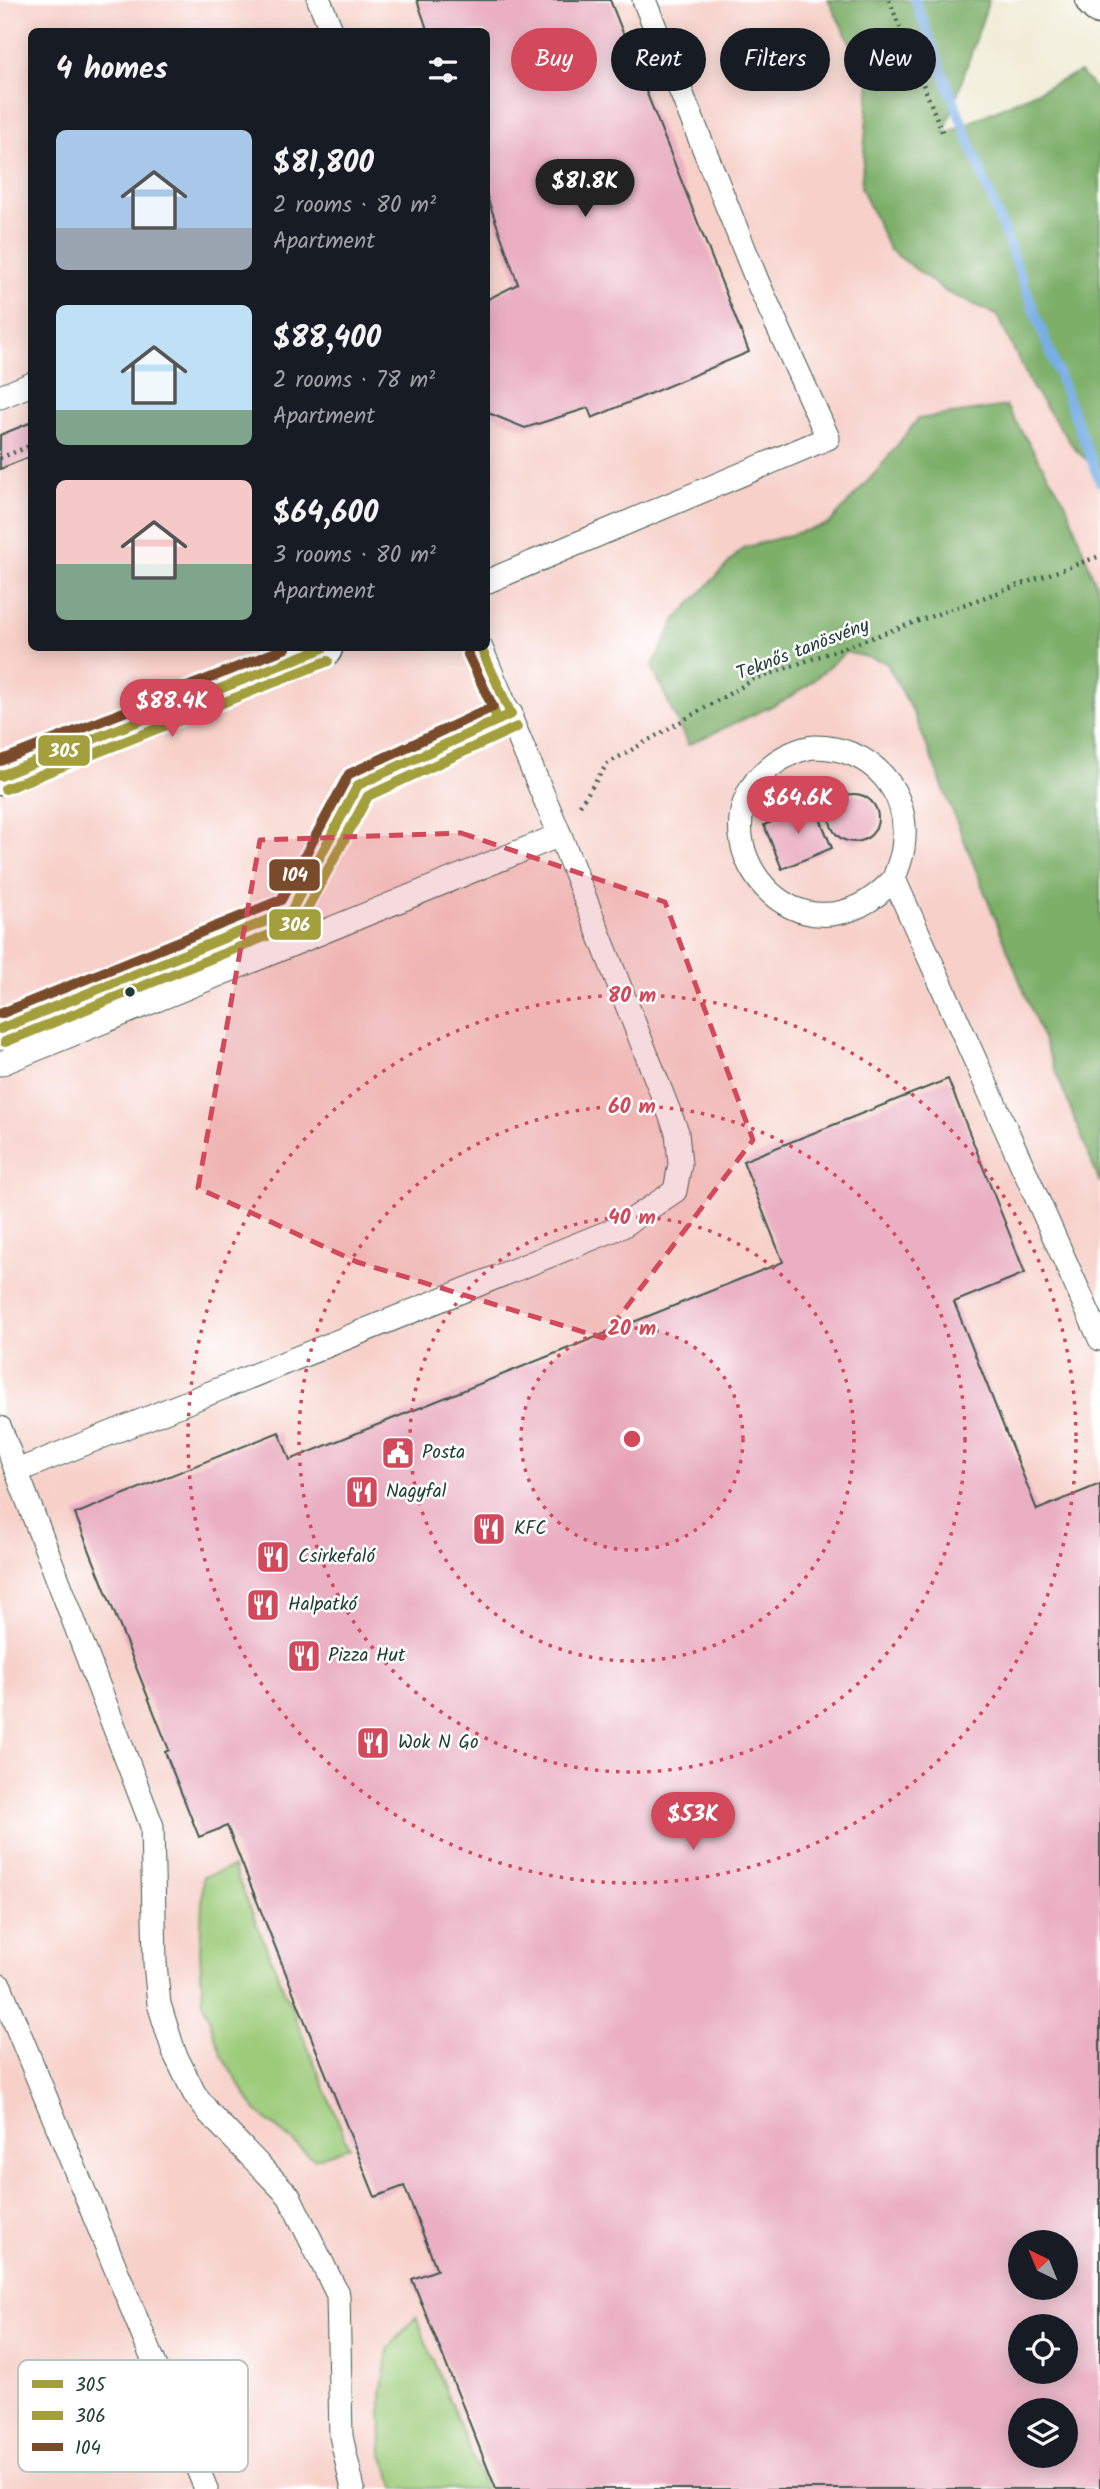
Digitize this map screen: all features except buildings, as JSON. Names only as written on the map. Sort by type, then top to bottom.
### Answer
[{"type":"street","points":[[1096,0],[1100,5]]},
{"type":"street","points":[[0,776],[315,651]]},
{"type":"lane","points":[[319,0],[330,28]]},
{"type":"lane","points":[[490,580],[828,438],[758,283],[644,0]]},
{"type":"lane","points":[[0,397],[28,386]]},
{"type":"lane","points":[[17,1471],[623,1226],[675,1191],[680,1164],[677,1132],[560,835],[482,651]]},
{"type":"lane","points":[[0,1029],[291,911],[358,785],[511,714]]},
{"type":"lane","points":[[894,879],[875,900],[840,914],[797,912],[767,891],[745,859],[741,831],[745,797],[758,776],[781,758],[811,747],[842,749],[870,760],[889,783],[902,815],[904,847],[894,879],[1100,1339]]},
{"type":"lane","points":[[0,1064],[560,835]]},
{"type":"lane","points":[[0,1428],[152,1826],[157,1991],[174,2052],[194,2093],[209,2113],[289,2196],[338,2295],[341,2436],[353,2489]]},
{"type":"lane","points":[[0,1986],[153,2360]]},
{"type":"lane","points":[[199,2472],[206,2489]]},
{"type":"path","points":[[889,0],[943,134]]},
{"type":"path","points":[[0,458],[28,447]]},
{"type":"path","name":"Teknős tanösvény","points":[[560,835],[607,764],[753,680],[1100,556]]},
{"type":"highlighted area","points":[[461,833],[665,902],[753,1140],[603,1338],[357,1262],[198,1188],[260,840]]},
{"type":"shaded area","points":[[0,0],[889,0],[900,28],[844,28],[844,91],[926,91],[943,134],[1100,358],[1100,2489],[0,2489]]},
{"type":"green space","points":[[828,0],[989,0],[944,134],[1080,72],[1100,94],[1100,472],[1075,449],[1032,387],[997,315],[946,292],[889,249],[861,187],[869,91],[936,91],[936,28],[844,28],[844,30]]},
{"type":"green space","points":[[1006,406],[1066,504],[1100,596],[1100,1183],[914,714],[886,662],[846,652],[807,686],[785,700],[688,745],[652,667],[676,619],[743,548],[829,524],[876,472],[918,419]]},
{"type":"green space","points":[[233,1867],[349,2147],[314,2159],[257,2112],[222,2057],[203,2001],[200,1953],[203,1877]]},
{"type":"green space","points":[[416,2317],[485,2489],[396,2489],[382,2452],[381,2393],[389,2347]]},
{"type":"waterway","points":[[915,0],[1100,482]]},
{"type":"transit line","name":"104","points":[[0,761],[278,651]]},
{"type":"transit line","name":"305","points":[[0,776],[315,651]]},
{"type":"transit line","name":"305","points":[[482,651],[511,714]]},
{"type":"transit line","name":"306","points":[[468,654],[498,720]]},
{"type":"transit line","name":"104","points":[[0,1014],[281,900],[349,774],[493,707],[468,654]]},
{"type":"transit line","name":"306","points":[[5,789],[328,661]]},
{"type":"transit line","name":"305","points":[[0,1029],[291,911],[358,785],[511,714]]},
{"type":"transit line","name":"306","points":[[5,1042],[299,923],[368,796],[517,727]]},
{"type":"place","name":"Posta","points":[[398,1453]]},
{"type":"place","name":"Nagyfal","points":[[362,1492]]},
{"type":"place","name":"KFC","points":[[489,1529]]},
{"type":"place","name":"Csirkefaló","points":[[273,1557]]},
{"type":"place","name":"Halpatkó","points":[[263,1605]]},
{"type":"place","name":"Pizza Hut","points":[[304,1656]]},
{"type":"place","name":"Wok N Go","points":[[373,1743]]}]
